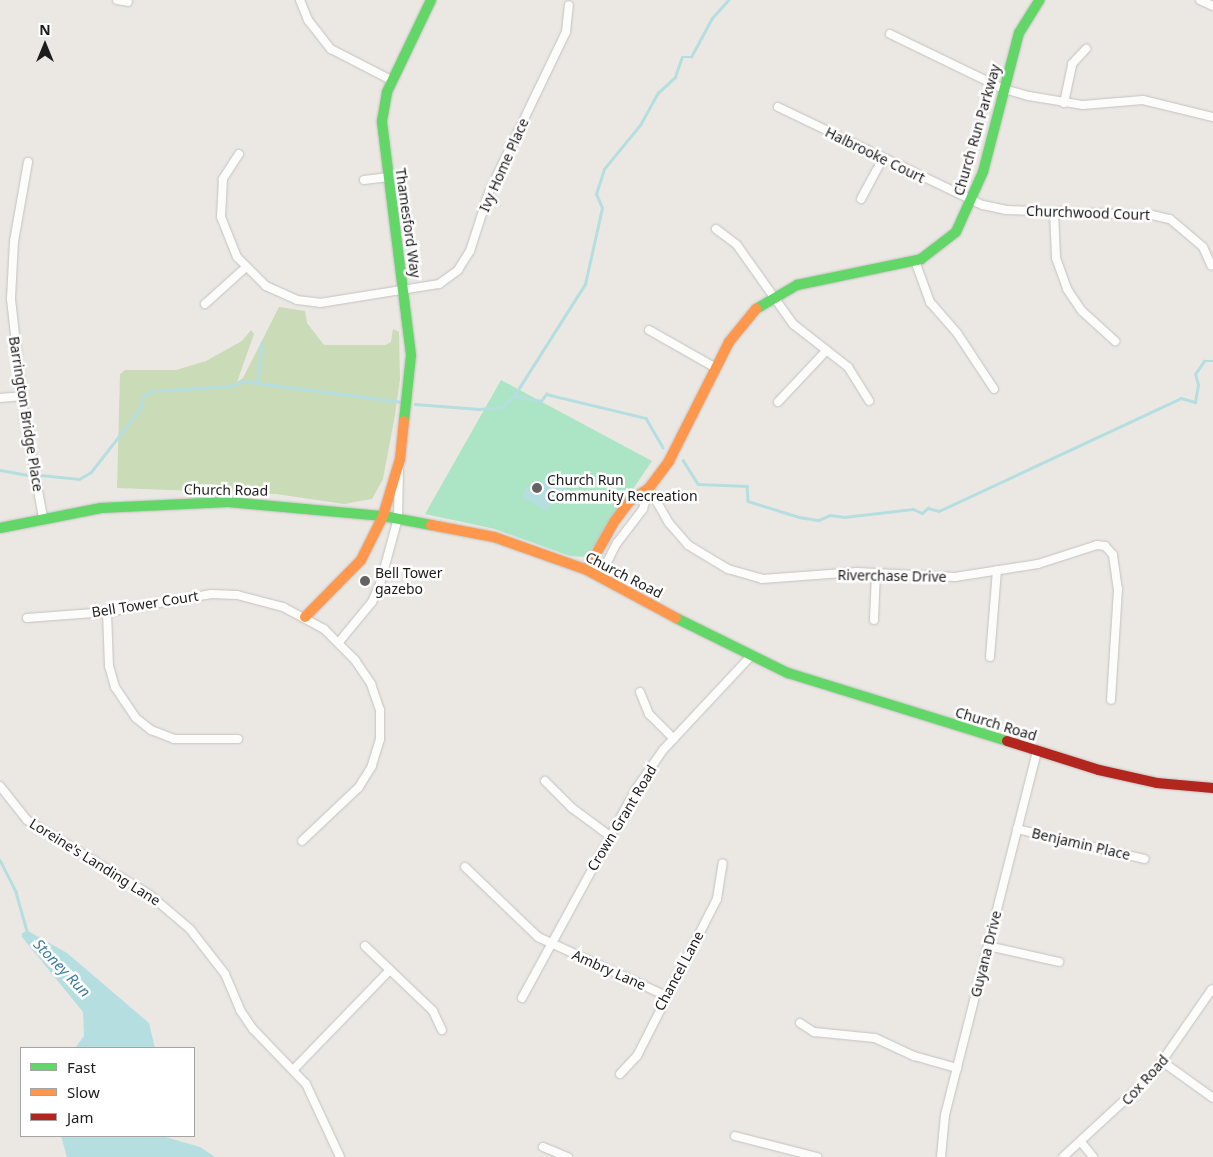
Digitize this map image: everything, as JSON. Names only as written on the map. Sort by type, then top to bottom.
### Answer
[{"type":"street","points":[[116,0],[128,2]]},
{"type":"street","points":[[300,0],[308,20],[331,49],[393,81]]},
{"type":"street","name":"Thamesford Way","points":[[339,642],[372,602],[388,561],[398,518],[400,459],[411,368],[404,292],[387,176],[382,121],[393,81],[431,0]]},
{"type":"street","name":"Church Run Parkway","points":[[587,570],[614,522],[630,501],[649,488],[669,461],[738,328],[773,297],[809,282],[915,261],[956,232],[972,201],[1019,32],[1040,0]]},
{"type":"street","points":[[1200,0],[1213,6]]},
{"type":"street","name":"Ivy Home Place","points":[[239,154],[223,179],[220,204],[229,243],[245,268],[276,292],[310,302],[404,292],[439,284],[466,259],[496,178],[566,32],[569,5]]},
{"type":"street","points":[[890,34],[1004,89],[1064,103],[1143,100],[1213,117]]},
{"type":"street","points":[[1064,103],[1072,64],[1086,49]]},
{"type":"street","name":"Halbrooke Court","points":[[778,108],[972,201]]},
{"type":"street","points":[[861,199],[883,158]]},
{"type":"street","name":"Barrington Bridge Place","points":[[28,162],[11,272],[14,338],[21,396],[43,518]]},
{"type":"street","points":[[364,180],[387,176]]},
{"type":"street","name":"Churchwood Court","points":[[972,201],[1006,210],[1170,218],[1203,247],[1211,266]]},
{"type":"street","points":[[1054,212],[1054,245],[1065,285],[1082,311],[1115,341]]},
{"type":"street","points":[[716,229],[737,245],[793,324],[848,367],[869,401]]},
{"type":"street","points":[[915,261],[930,302],[957,333],[994,389]]},
{"type":"street","points":[[205,304],[245,268]]},
{"type":"street","points":[[649,330],[716,368]]},
{"type":"street","points":[[778,402],[827,350]]},
{"type":"street","points":[[0,398],[21,396]]},
{"type":"street","name":"Thamesford Way","points":[[305,617],[361,560],[383,516],[400,459]]},
{"type":"street","name":"Church Run Parkway","points":[[600,576],[617,544],[643,509],[649,488]]},
{"type":"street","name":"Riverchase Drive","points":[[649,488],[669,523],[688,545],[740,574],[771,580],[876,573],[938,577],[997,570],[1057,559],[1097,545],[1110,550],[1118,588],[1110,700]]},
{"type":"street","name":"Church Road","points":[[0,528],[43,518],[137,505],[228,502],[383,516],[501,538],[600,576],[750,657],[803,679],[1037,751],[1136,779],[1213,788]]},
{"type":"street","points":[[990,657],[997,570]]},
{"type":"street","points":[[874,620],[876,573]]},
{"type":"street","name":"Bell Tower Court","points":[[27,618],[107,612],[211,594],[258,599],[305,617],[339,642],[372,684],[380,710],[380,739],[372,766],[358,788],[302,841]]},
{"type":"street","points":[[107,612],[109,666],[115,687],[136,718],[151,730],[174,739],[238,739]]},
{"type":"street","name":"Crown Grant Road","points":[[522,998],[636,789],[674,739],[750,657]]},
{"type":"street","points":[[640,692],[649,714],[674,739]]},
{"type":"street","name":"Guyana Drive","points":[[942,1157],[941,1136],[1037,751]]},
{"type":"street","points":[[545,781],[572,808],[610,836]]},
{"type":"street","name":"Loreine's Landing Lane","points":[[0,786],[27,820],[150,895],[190,929],[225,974],[253,1029],[295,1068],[340,1157]]},
{"type":"street","name":"Benjamin Place","points":[[1017,830],[1145,859]]},
{"type":"street","name":"Chancel Lane","points":[[620,1074],[637,1056],[717,899],[723,863]]},
{"type":"street","name":"Ambry Lane","points":[[465,867],[529,931],[551,944],[666,996]]},
{"type":"street","points":[[365,946],[433,1011],[442,1030]]},
{"type":"street","points":[[988,946],[1059,962]]},
{"type":"street","points":[[295,1068],[390,970]]},
{"type":"street","name":"Cox Road","points":[[1063,1157],[1123,1105],[1163,1062],[1212,989]]},
{"type":"street","points":[[800,1023],[814,1032],[874,1038],[914,1056],[957,1068]]},
{"type":"street","points":[[1163,1062],[1213,1098]]},
{"type":"street","points":[[735,1136],[817,1157]]},
{"type":"street","points":[[1081,1142],[1093,1157]]},
{"type":"street","points":[[543,1147],[568,1157]]},
{"type":"green space","points":[[279,307],[305,311],[307,323],[324,345],[385,345],[391,342],[393,329],[399,332],[400,379],[395,415],[383,479],[372,499],[344,504],[276,494],[117,488],[120,374],[125,370],[176,370],[206,361],[242,341],[251,330],[254,334],[237,382],[243,378]]},
{"type":"green space","name":"Church Run Community Recreation","points":[[501,380],[652,461],[587,557],[570,556],[495,529],[425,514]]},
{"type":"water","points":[[544,479],[569,491],[565,499],[555,494],[547,511],[522,497],[526,487],[537,493]]},
{"type":"water","points":[[28,931],[67,953],[149,1023],[155,1047],[76,1047],[84,1036],[83,1012],[22,937],[22,933]]},
{"type":"water","points":[[61,1137],[165,1137],[200,1147],[215,1157],[67,1157]]},
{"type":"waterway","points":[[415,404],[479,409],[502,407],[514,396],[585,284],[602,208],[596,194],[604,169],[640,125],[658,93],[675,77],[682,57],[691,57],[712,18],[728,0]]},
{"type":"waterway","points":[[257,382],[262,343]]},
{"type":"waterway","points":[[683,460],[698,484],[747,486],[748,501],[799,517],[819,520],[830,515],[844,517],[913,509],[922,513],[928,508],[939,511],[1181,398],[1195,402],[1198,385],[1195,374],[1204,361],[1213,361]]},
{"type":"waterway","points":[[41,475],[79,479],[91,472],[141,408],[142,398],[151,391],[232,386],[243,381],[402,402]]},
{"type":"waterway","points":[[514,396],[541,401],[546,394],[646,418],[663,448]]},
{"type":"waterway","points":[[0,470],[28,475]]},
{"type":"waterway","name":"Stoney Run","points":[[0,860],[16,892],[27,931]]},
{"type":"traffic: fast","points":[[404,421],[411,355],[382,121],[387,92],[431,0]]},
{"type":"traffic: fast","points":[[756,309],[797,285],[921,259],[956,232],[983,172],[1019,33],[1040,0]]},
{"type":"traffic: fast","points":[[0,528],[101,508],[228,502],[383,516],[431,525]]},
{"type":"traffic: fast","points":[[676,618],[788,673],[1007,741]]},
{"type":"traffic: slow","points":[[587,570],[614,522],[630,501],[649,488],[669,461],[729,342],[756,309]]},
{"type":"traffic: slow","points":[[305,617],[361,560],[383,516],[400,459],[404,421]]},
{"type":"traffic: slow","points":[[431,525],[494,537],[587,570],[676,618]]},
{"type":"traffic: jam","points":[[1007,741],[1099,770],[1157,783],[1213,788]]},
{"type":"place","name":"Church Run Community Recreation","points":[[537,488]]},
{"type":"place","name":"Bell Tower gazebo","points":[[365,581]]}]
